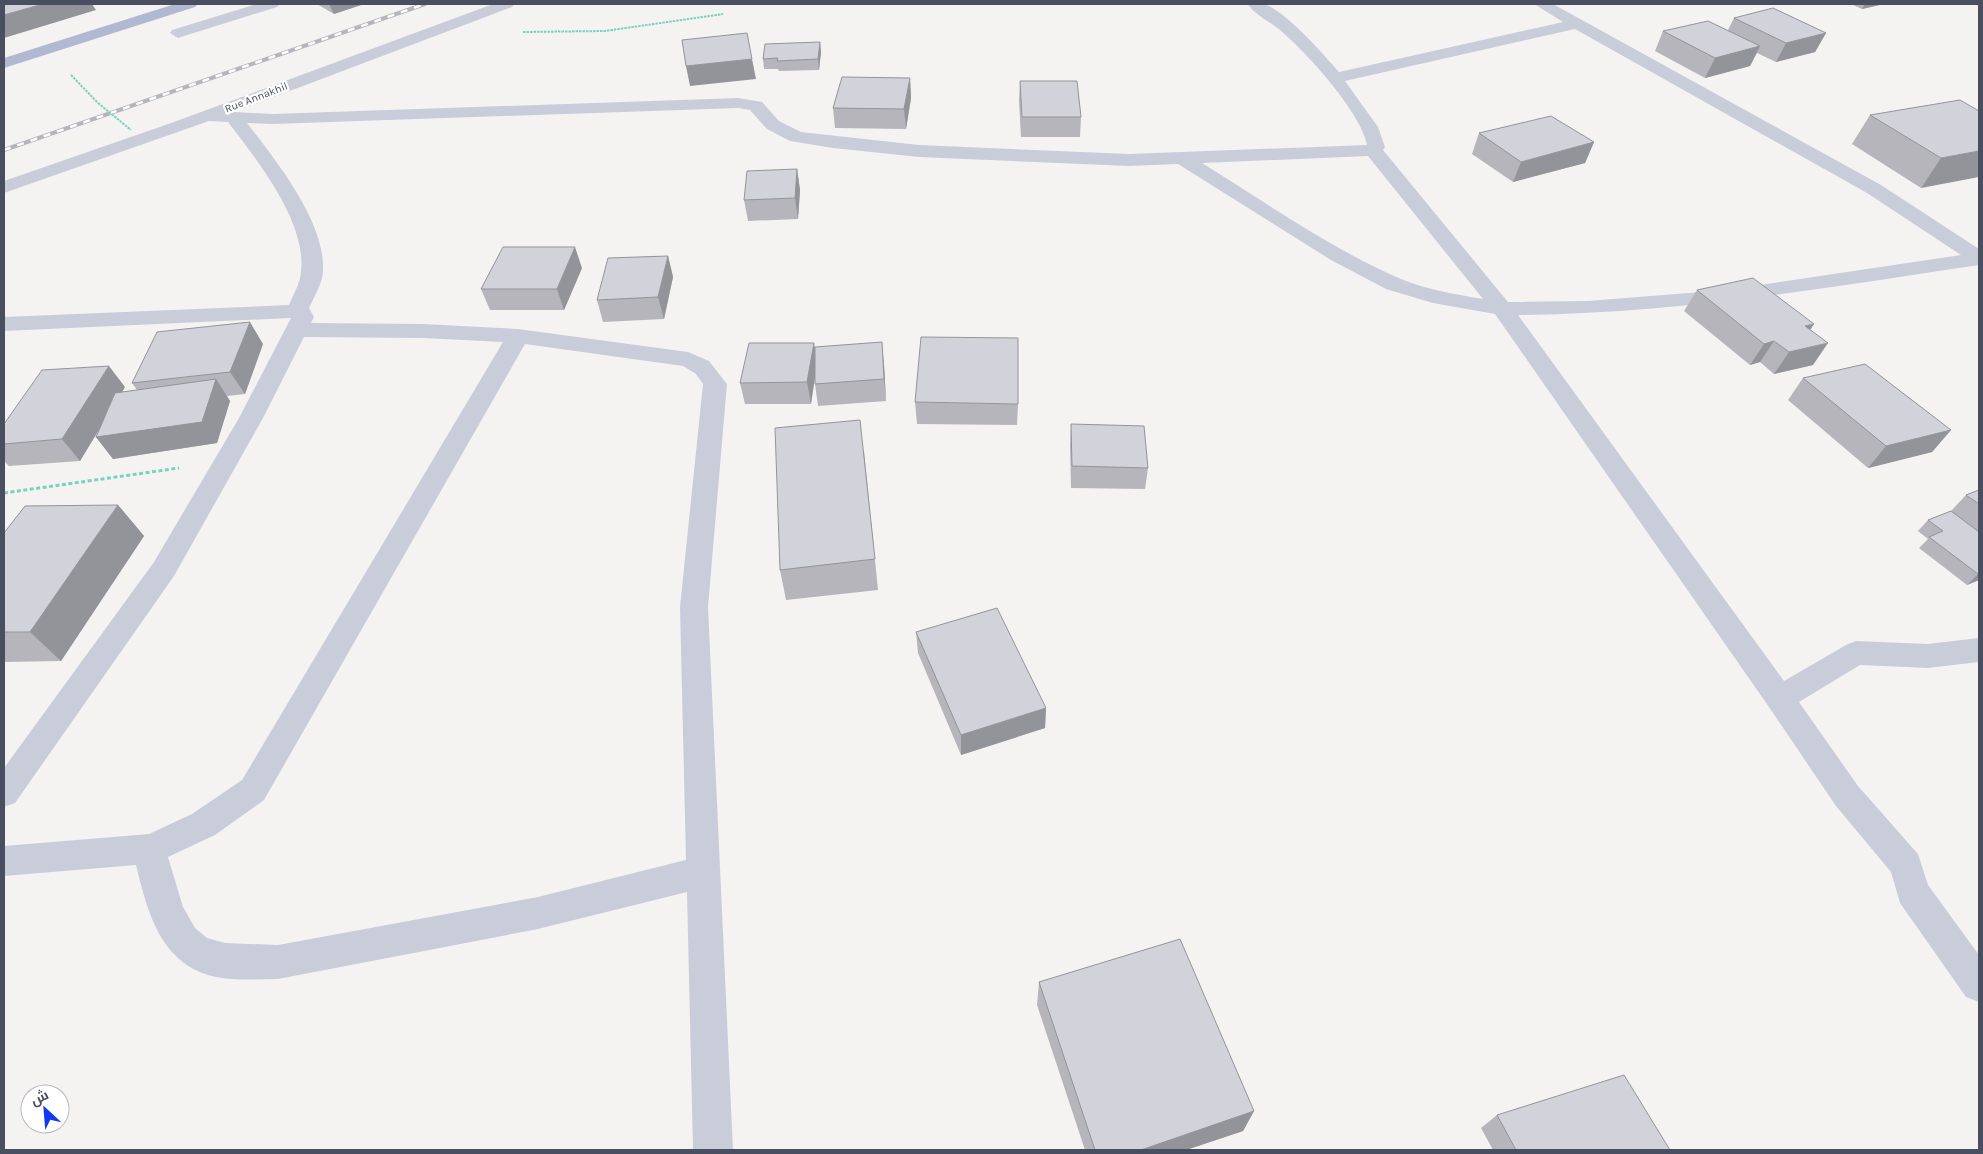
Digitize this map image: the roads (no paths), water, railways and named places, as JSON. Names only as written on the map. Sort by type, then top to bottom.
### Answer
[{"type":"main road","points":[[4,63],[190,4]]},
{"type":"street","points":[[178,33],[272,4]]},
{"type":"street","name":"Rue Annakhil","points":[[4,187],[206,116],[507,4]]},
{"type":"street","points":[[1255,4],[1290,30],[1318,56],[1336,78],[1369,128],[1376,142],[1376,147],[1373,150]]},
{"type":"street","points":[[1542,4],[1874,189],[1979,258]]},
{"type":"street","points":[[1336,78],[1577,24]]},
{"type":"street","points":[[206,116],[273,119],[738,103],[756,106],[773,125],[784,132],[796,137],[833,144],[1024,157],[1129,160],[1341,153],[1373,150]]},
{"type":"street","points":[[4,793],[164,568],[228,458],[298,320],[312,274],[312,254],[308,238],[290,198],[233,118]]},
{"type":"street","points":[[1373,150],[1502,309],[1780,698],[1847,796],[1906,865],[1912,892],[1979,984]]},
{"type":"street","points":[[1182,158],[1338,256],[1394,284],[1433,297],[1502,309],[1588,308],[1726,296],[1979,258]]},
{"type":"street","points":[[4,324],[298,320],[424,331],[518,336],[688,359],[697,362],[705,370],[715,384],[694,607],[713,1150]]},
{"type":"street","points":[[4,861],[149,849],[171,842],[218,817],[253,790],[518,336]]},
{"type":"street","points":[[1780,698],[1856,654],[1928,656],[1979,650]]},
{"type":"street","points":[[149,849],[165,905],[177,931],[190,946],[208,957],[238,961],[278,962],[538,913],[703,872]]},
{"type":"railway","points":[[4,150],[425,4]]}]
